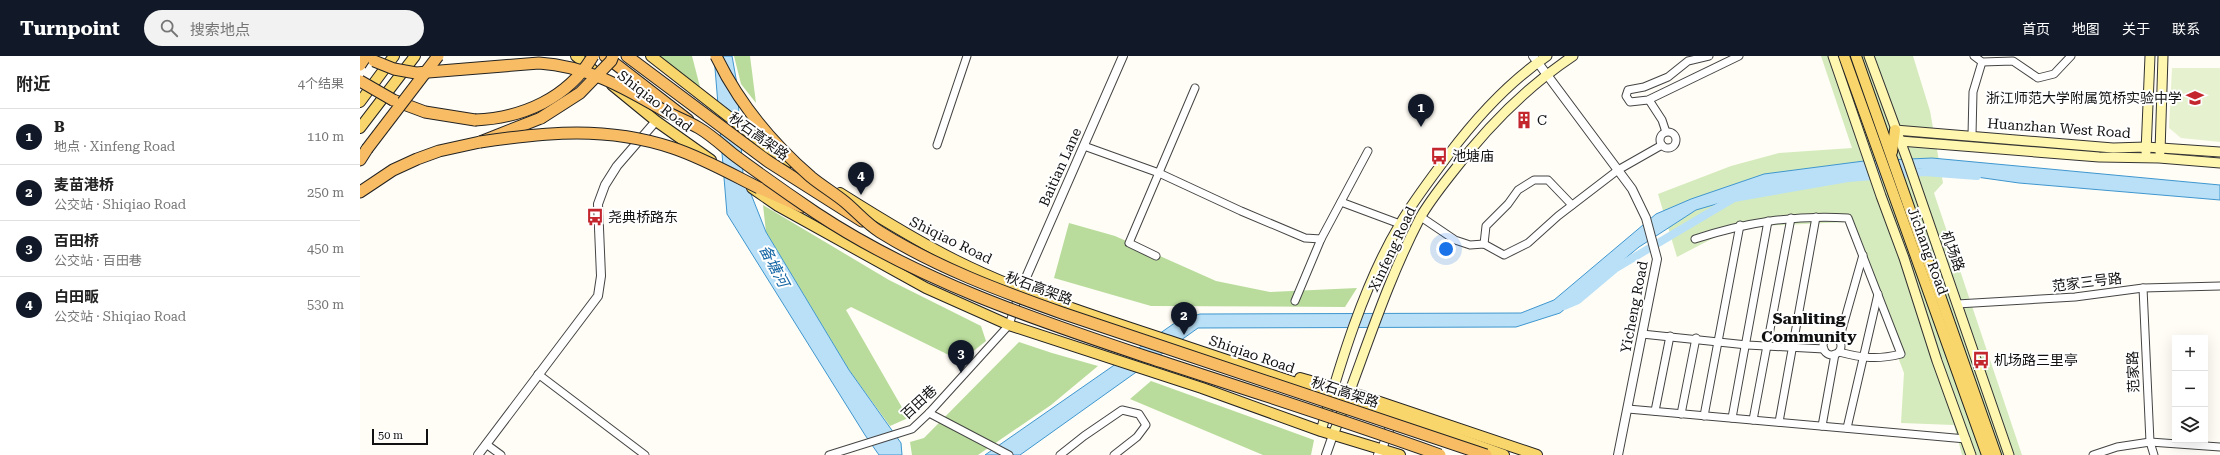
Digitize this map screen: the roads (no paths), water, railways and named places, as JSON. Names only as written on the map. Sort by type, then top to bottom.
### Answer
[{"type":"highway","points":[[360,64],[365,56],[394,69],[416,73],[521,63],[540,63],[573,67],[618,84],[668,114],[700,129]]},
{"type":"highway","points":[[360,160],[438,56]]},
{"type":"highway","points":[[360,81],[393,100],[425,112],[460,118],[494,119],[520,113],[542,104],[558,95],[579,75],[593,56]]},
{"type":"highway","name":"秋石高架路","points":[[605,56],[700,129],[817,214],[942,281],[1002,307],[1059,328],[1371,430],[1440,455]]},
{"type":"highway","points":[[480,142],[541,118],[567,102],[580,93],[611,61],[613,56]]},
{"type":"highway","name":"秋石高架路","points":[[627,56],[769,162],[878,231],[933,261],[1008,294],[1486,455]]},
{"type":"highway","points":[[716,56],[752,114],[789,156],[811,178],[845,202],[878,231]]},
{"type":"highway","points":[[360,192],[393,170],[439,150],[480,142],[560,132],[597,132],[647,140],[699,159],[817,214]]},
{"type":"main road","points":[[360,102],[394,56]]},
{"type":"main road","points":[[360,128],[415,56]]},
{"type":"main road","name":"Shiqiao Road","points":[[576,56],[656,121],[758,193],[778,206],[926,288],[1009,325],[1154,372],[1380,452],[1400,455]]},
{"type":"main road","name":"Shiqiao Road","points":[[651,56],[769,148],[896,229],[956,261],[1021,289],[1123,325],[1155,333],[1349,396],[1394,416],[1504,455]]},
{"type":"main road","name":"Xinfeng Road","points":[[1322,431],[1333,392],[1362,309],[1379,266],[1400,224],[1461,138],[1497,97],[1536,59],[1547,56]]},
{"type":"main road","name":"Xinfeng Road","points":[[1333,435],[1349,396],[1380,309],[1421,216],[1472,146],[1503,112],[1546,74],[1574,56]]},
{"type":"main road","points":[[1833,56],[1904,258],[1937,361],[1971,455]]},
{"type":"main road","name":"Jichang Road","points":[[1844,56],[1987,455]]},
{"type":"main road","name":"Jichang Road","points":[[1856,56],[1996,455]]},
{"type":"main road","name":"机场路","points":[[1869,56],[1908,162],[2009,455]]},
{"type":"main road","points":[[2146,158],[2150,56]]},
{"type":"main road","points":[[2159,158],[2161,148],[2163,56]]},
{"type":"main road","points":[[1893,159],[1895,130]]},
{"type":"main road","name":"Huanzhan West Road","points":[[1895,130],[2114,148],[2146,147],[2220,152]]},
{"type":"main road","name":"Huanzhan West Road","points":[[1900,141],[2092,156],[2159,158],[2220,163]]},
{"type":"main road","points":[[1349,396],[1537,455]]},
{"type":"street","points":[[937,145],[967,56]]},
{"type":"street","name":"Baitian Lane","points":[[1021,289],[1123,56]]},
{"type":"street","points":[[1709,56],[1687,59],[1668,77],[1644,87],[1628,90],[1626,96],[1630,102],[1649,100],[1739,56]]},
{"type":"street","points":[[1974,56],[1982,62],[2015,58],[2038,78],[2054,74],[2071,56]]},
{"type":"street","name":"Yicheng Road","points":[[1536,59],[1632,189],[1646,218],[1658,259],[1618,455]]},
{"type":"street","points":[[1972,136],[1973,92],[1982,62]]},
{"type":"street","points":[[1156,256],[1129,243],[1196,88]]},
{"type":"street","points":[[1649,100],[1662,120],[1666,132]]},
{"type":"street","points":[[478,455],[598,296],[601,276],[598,204],[605,185],[617,166],[656,121]]},
{"type":"street","points":[[1662,145],[1660,138],[1666,132]]},
{"type":"street","points":[[1662,145],[1669,148],[1674,146],[1676,141],[1673,133],[1666,132]]},
{"type":"street","points":[[1421,216],[1455,240],[1470,245],[1484,244],[1504,255],[1528,243],[1572,205],[1618,170],[1662,145]]},
{"type":"street","points":[[1084,146],[1159,173],[1241,211],[1305,238],[1321,239]]},
{"type":"street","points":[[1295,301],[1321,239],[1368,151]]},
{"type":"street","points":[[1484,244],[1486,226],[1498,215],[1518,190],[1534,180],[1548,180],[1572,205]]},
{"type":"street","points":[[1341,202],[1400,224]]},
{"type":"street","points":[[1778,422],[1793,348],[1816,217]]},
{"type":"street","points":[[1642,334],[1768,346],[1824,349],[1827,353],[1837,353],[1864,358],[1882,359],[1901,354],[1848,218],[1816,217],[1768,221],[1740,226],[1695,240]]},
{"type":"street","points":[[1753,420],[1791,218]]},
{"type":"street","points":[[1732,418],[1768,221]]},
{"type":"street","points":[[1704,416],[1740,226]]},
{"type":"street","points":[[1822,426],[1837,353],[1841,346],[1839,340],[1863,255]]},
{"type":"street","name":"范家三号路","points":[[1957,304],[1998,304],[2075,297],[2143,288],[2220,286]]},
{"type":"street","name":"范家路","points":[[2143,288],[2150,442],[2154,455]]},
{"type":"street","name":"百田巷","points":[[829,455],[912,428],[929,413],[1009,325],[1021,289]]},
{"type":"street","points":[[1847,428],[1878,294]]},
{"type":"street","points":[[1655,411],[1670,336]]},
{"type":"street","points":[[1681,414],[1696,338]]},
{"type":"street","points":[[1824,349],[1824,343],[1828,338],[1839,340]]},
{"type":"street","points":[[538,374],[645,455]]},
{"type":"street","points":[[1628,409],[1966,438]]},
{"type":"street","points":[[1060,455],[1084,436],[1122,410],[1138,414],[1146,425],[1137,437],[1114,455]]},
{"type":"street","points":[[929,413],[991,447],[1009,455]]},
{"type":"street","points":[[1380,452],[1394,416]]},
{"type":"street","points":[[1326,455],[1333,435]]},
{"type":"street","points":[[2093,455],[2117,447],[2150,442],[2220,447]]},
{"type":"street","points":[[486,444],[501,455]]},
{"type":"water","name":"备塘河","points":[[714,56],[732,56],[737,84],[743,174],[766,232],[849,370],[901,443],[902,455],[879,455],[727,214]]},
{"type":"water","points":[[1932,158],[2220,185],[2220,200],[2019,183],[1920,169],[1768,189],[1696,210],[1639,247],[1560,313],[1516,327],[1198,328],[1020,455],[985,455],[1179,320],[1200,314],[1521,313],[1554,300],[1656,214],[1691,199],[1764,174],[1864,161]]},
{"type":"waterway","points":[[1564,306],[1578,300],[1616,268],[1734,198],[1848,178],[1924,172],[1977,176]]},
{"type":"place","name":"浙江师范大学附属笕桥实验中学","points":[[2195,98]]},
{"type":"place","name":"C","points":[[1524,120]]},
{"type":"place","name":"B","points":[[1421,127]]},
{"type":"place","name":"池塘庙","points":[[1439,156]]},
{"type":"place","name":"白田畈","points":[[861,195]]},
{"type":"place","name":"尧典桥路东","points":[[595,217]]},
{"type":"place","name":"麦苗港桥","points":[[1184,335]]},
{"type":"place","name":"机场路三里亭","points":[[1981,360]]},
{"type":"place","name":"百田桥","points":[[961,373]]},
{"type":"district","name":"Sanliting Community","points":[[1809,327]]}]
